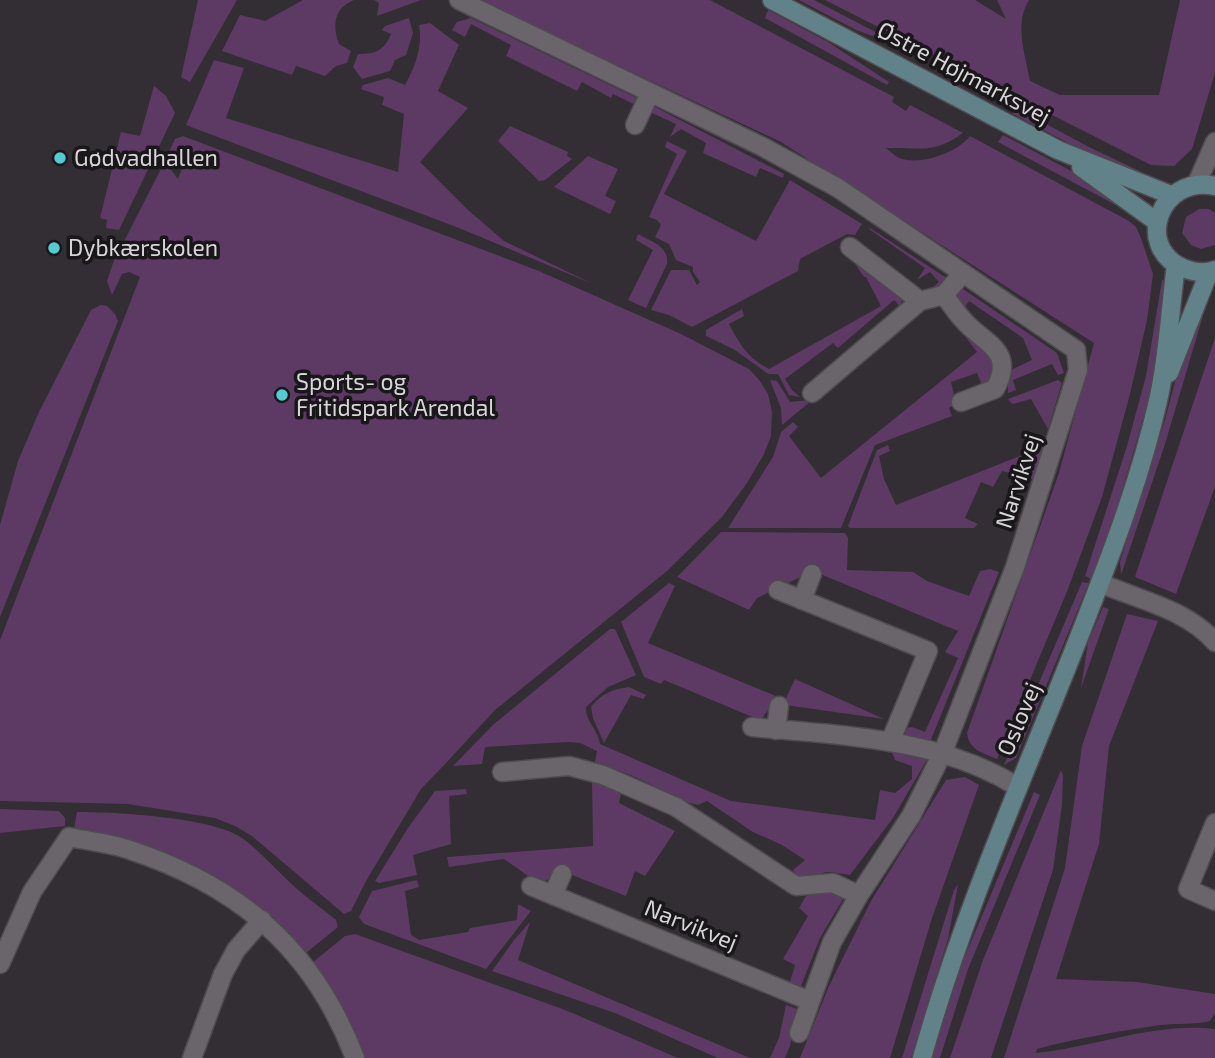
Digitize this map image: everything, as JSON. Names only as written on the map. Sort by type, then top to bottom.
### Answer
[{"type":"street","name":"Narvikvej","points":[[459,0],[763,147],[838,188],[1076,350],[1078,370],[1015,567],[943,752],[911,816],[832,942],[799,1033]]},
{"type":"street","name":"Østre Højmarksvej","points":[[772,0],[1058,150],[1171,195]]},
{"type":"street","points":[[635,125],[650,93]]},
{"type":"street","points":[[1212,271],[1192,272],[1176,265],[1164,253],[1158,238],[1157,222],[1162,207],[1171,195],[1183,187],[1206,185],[1215,142]]},
{"type":"street","name":"Østre Højmarksvej","points":[[1058,150],[1157,222]]},
{"type":"street","points":[[850,247],[920,301]]},
{"type":"street","name":"Oslovej","points":[[1159,399],[1176,265]]},
{"type":"street","name":"Oslovej","points":[[922,1058],[951,965],[1018,787],[1100,583],[1132,494],[1159,399],[1212,271]]},
{"type":"street","points":[[813,393],[920,301],[944,295],[962,273]]},
{"type":"street","points":[[944,295],[966,323],[995,345],[1000,358],[1002,377],[995,389],[961,402]]},
{"type":"street","points":[[802,600],[813,574]]},
{"type":"street","points":[[1100,583],[1181,615],[1215,642]]},
{"type":"street","points":[[778,590],[928,651],[891,742]]},
{"type":"street","points":[[776,730],[779,706]]},
{"type":"street","points":[[752,727],[891,742],[943,752],[995,773],[1018,787]]},
{"type":"street","points":[[502,772],[569,766],[603,775],[676,807],[796,886],[833,883],[859,895]]},
{"type":"street","points":[[1215,824],[1188,889],[1215,901]]},
{"type":"street","points":[[0,964],[32,892],[69,837],[124,848],[177,867],[217,887],[262,920],[302,963],[328,1000],[355,1058]]},
{"type":"street","points":[[553,895],[562,874]]},
{"type":"street","name":"Narvikvej","points":[[531,886],[810,1001]]},
{"type":"street","points":[[192,1058],[223,974],[236,950],[262,920]]},
{"type":"shaded area","points":[[198,0],[237,0],[190,82],[181,77]]},
{"type":"shaded area","points":[[303,0],[354,0],[342,8],[335,24],[339,44],[351,51],[347,63],[336,66],[325,76],[296,66],[292,75],[222,51],[240,15],[265,21]]},
{"type":"shaded area","points":[[374,0],[421,0],[377,16],[379,3]]},
{"type":"shaded area","points":[[478,0],[710,0],[894,97],[892,102],[906,111],[910,105],[963,133],[934,147],[886,148],[899,158],[917,160],[938,156],[956,148],[970,136],[1136,227],[1153,274],[1147,320],[1130,394],[1102,497],[1068,589],[997,759],[974,747],[967,733],[1059,473],[1094,343],[781,142]]},
{"type":"shaded area","points":[[799,0],[814,0],[906,48],[856,30]]},
{"type":"shaded area","points":[[825,0],[975,0],[1006,19],[997,0],[1029,0],[1021,29],[1030,81],[1060,95],[1159,95],[1180,0],[1215,0],[1215,73],[1192,149],[1174,166],[1151,165]]},
{"type":"shaded area","points":[[768,10],[828,42],[889,82],[887,85],[765,18]]},
{"type":"shaded area","points":[[409,18],[413,33],[406,55],[395,60],[390,71],[362,79],[353,67],[358,54],[382,48],[391,34],[382,30],[385,26]]},
{"type":"shaded area","points":[[471,18],[641,100],[638,106],[613,94],[611,98],[582,82],[577,91],[506,56],[511,45],[471,24],[465,37],[452,30],[457,22]]},
{"type":"shaded area","points":[[430,23],[459,45],[438,91],[468,108],[420,162],[504,241],[593,284],[459,228],[186,125],[214,60],[244,68],[226,118],[398,172],[404,114],[382,105],[384,97],[361,89],[363,85],[388,78],[405,85],[417,56],[419,25]]},
{"type":"shaded area","points":[[154,86],[166,96],[175,113],[119,230],[106,228],[107,220],[100,218],[121,132],[140,136]]},
{"type":"shaded area","points":[[655,107],[784,174],[783,178],[760,168],[756,177],[703,153],[706,143],[681,129],[670,137],[676,124],[650,112]]},
{"type":"shaded area","points":[[1016,108],[1158,182],[1099,159],[1013,114]]},
{"type":"shaded area","points":[[510,126],[568,152],[567,156],[572,159],[545,180],[539,181],[498,141]]},
{"type":"shaded area","points":[[1003,135],[1090,181],[1140,218],[998,142]]},
{"type":"shaded area","points":[[183,136],[539,271],[681,334],[749,369],[768,394],[772,412],[771,436],[764,454],[722,517],[667,571],[495,710],[421,789],[351,911],[344,914],[252,836],[215,818],[128,804],[0,801],[0,640],[140,277],[129,272],[122,274],[112,295],[107,281],[113,263],[163,165],[166,163],[178,179],[182,168],[168,154],[175,139]]},
{"type":"shaded area","points":[[667,141],[687,151],[664,194],[756,241],[790,180],[862,224],[855,235],[847,234],[800,259],[798,271],[692,327],[669,315],[651,310],[671,270],[689,270],[697,285],[700,282],[693,272],[693,267],[676,260],[669,244],[655,237],[661,225],[649,217],[677,154],[665,147]]},
{"type":"shaded area","points":[[588,156],[618,169],[605,196],[616,201],[610,214],[554,187]]},
{"type":"shaded area","points":[[1199,209],[1209,209],[1215,213],[1215,245],[1201,249],[1191,245],[1182,233],[1186,217]]},
{"type":"shaded area","points":[[870,228],[948,279],[929,291],[939,282],[930,272],[917,280],[925,268]]},
{"type":"shaded area","points":[[638,234],[658,245],[667,258],[667,264],[646,308],[628,300],[653,250],[636,240]]},
{"type":"shaded area","points":[[851,258],[903,297],[900,306],[894,300],[838,348],[833,343],[785,379],[800,397],[789,395],[778,374],[768,374],[735,350],[706,336],[706,330],[742,309],[744,316],[729,324],[745,350],[769,369],[881,306],[866,277]]},
{"type":"shaded area","points":[[1162,280],[1167,280],[1156,371],[1115,514],[1091,579],[1085,576],[1127,446],[1146,376]]},
{"type":"shaded area","points":[[960,287],[1057,353],[1064,373],[1058,375],[1052,364],[1013,380],[1016,390],[1008,393],[1008,376],[1013,369],[1032,360],[1023,338],[969,301],[963,309],[957,298]]},
{"type":"shaded area","points":[[1210,292],[1165,444],[1121,575],[1120,562],[1164,423],[1185,345]]},
{"type":"shaded area","points":[[101,305],[107,306],[118,321],[0,617],[0,525],[18,461],[39,412],[91,310]]},
{"type":"shaded area","points":[[964,335],[986,351],[995,363],[993,382],[982,385],[977,373],[951,382],[956,403],[949,408],[952,416],[875,445],[841,528],[728,528],[773,457],[781,432],[793,422],[798,427],[789,436],[821,478],[977,352]]},
{"type":"shaded area","points":[[1215,338],[1215,487],[1176,594],[1135,577]]},
{"type":"shaded area","points":[[770,380],[777,381],[790,402],[811,401],[782,425],[781,408]]},
{"type":"shaded area","points":[[1058,380],[1062,383],[1048,429],[1031,399],[1012,404],[1008,399]]},
{"type":"shaded area","points":[[888,445],[890,451],[879,456],[884,479],[896,505],[1043,447],[1033,479],[1002,471],[993,487],[981,482],[965,518],[978,524],[974,528],[850,528],[848,526],[877,450]]},
{"type":"shaded area","points":[[721,532],[845,533],[848,538],[847,570],[913,572],[927,581],[969,596],[980,571],[990,569],[999,572],[930,742],[908,740],[905,732],[912,727],[925,732],[958,658],[945,652],[958,631],[813,571],[757,598],[749,610],[677,577]]},
{"type":"shaded area","points":[[1082,582],[1089,583],[1016,758],[1004,765]]},
{"type":"shaded area","points":[[669,583],[675,586],[648,643],[778,697],[762,718],[755,718],[664,680],[661,684],[644,677],[621,622]]},
{"type":"shaded area","points":[[1103,607],[1109,609],[1081,688],[1088,642]]},
{"type":"shaded area","points":[[1127,614],[1158,621],[1109,746],[1099,844],[1056,979],[1137,982],[1215,994],[1215,1013],[1210,1021],[1161,1025],[1099,1035],[1037,1049],[1036,1053],[1147,1032],[1192,1028],[1215,1029],[1215,1058],[1004,1058],[1065,868],[1082,746]]},
{"type":"shaded area","points":[[610,629],[615,629],[636,675],[608,687],[586,707],[587,717],[600,744],[731,801],[875,820],[880,790],[895,793],[912,779],[912,766],[895,760],[892,752],[928,758],[893,818],[850,875],[827,872],[801,879],[793,870],[805,860],[782,845],[753,832],[707,801],[698,805],[687,802],[633,776],[595,762],[597,751],[580,743],[485,747],[482,764],[453,766],[494,724]]},
{"type":"shaded area","points":[[795,679],[884,719],[785,705]]},
{"type":"shaded area","points":[[629,687],[646,695],[643,699],[631,695],[604,743],[591,707],[607,693]]},
{"type":"shaded area","points":[[1061,770],[1062,805],[1053,870],[991,1058],[950,1058],[983,960]]},
{"type":"shaded area","points":[[965,777],[979,785],[932,918],[890,1058],[800,1058],[829,986],[871,901],[946,780]]},
{"type":"shaded area","points":[[592,781],[622,789],[619,803],[675,831],[645,876],[635,871],[626,896],[559,870],[552,878],[538,883],[504,859],[449,867],[447,857],[593,846]]},
{"type":"shaded area","points":[[466,789],[467,794],[449,796],[451,844],[413,855],[417,875],[379,883],[375,881],[435,791]]},
{"type":"shaded area","points":[[1034,792],[1040,795],[968,969],[940,1058],[932,1058],[960,968]]},
{"type":"shaded area","points":[[0,809],[59,811],[65,818],[65,826],[0,833]]},
{"type":"shaded area","points":[[77,812],[162,817],[228,831],[257,850],[298,890],[336,920],[338,927],[306,953],[260,908],[230,885],[174,858],[74,829]]},
{"type":"shaded area","points":[[417,880],[419,887],[405,891],[411,935],[419,940],[517,920],[518,904],[531,911],[486,969],[364,924],[359,917],[372,891]]},
{"type":"shaded area","points":[[958,884],[948,939],[911,1058],[902,1058],[954,890]]},
{"type":"shaded area","points":[[827,890],[846,894],[820,938],[801,986],[797,988],[789,985],[795,965],[783,959],[808,916],[799,908],[806,896]]},
{"type":"shaded area","points":[[530,922],[518,960],[750,1058],[718,1058],[615,1013],[492,971]]},
{"type":"shaded area","points":[[355,934],[565,1010],[678,1058],[364,1058],[341,1007],[312,963],[345,936]]},
{"type":"shaded area","points":[[786,1005],[797,1009],[790,1046],[785,1058],[770,1058],[779,1038]]},
{"type":"place","name":"Gødvadhallen","points":[[60,158]]},
{"type":"place","name":"Dybkærskolen","points":[[54,248]]},
{"type":"place","name":"Sports- og Fritidspark Arendal","points":[[282,395]]}]
